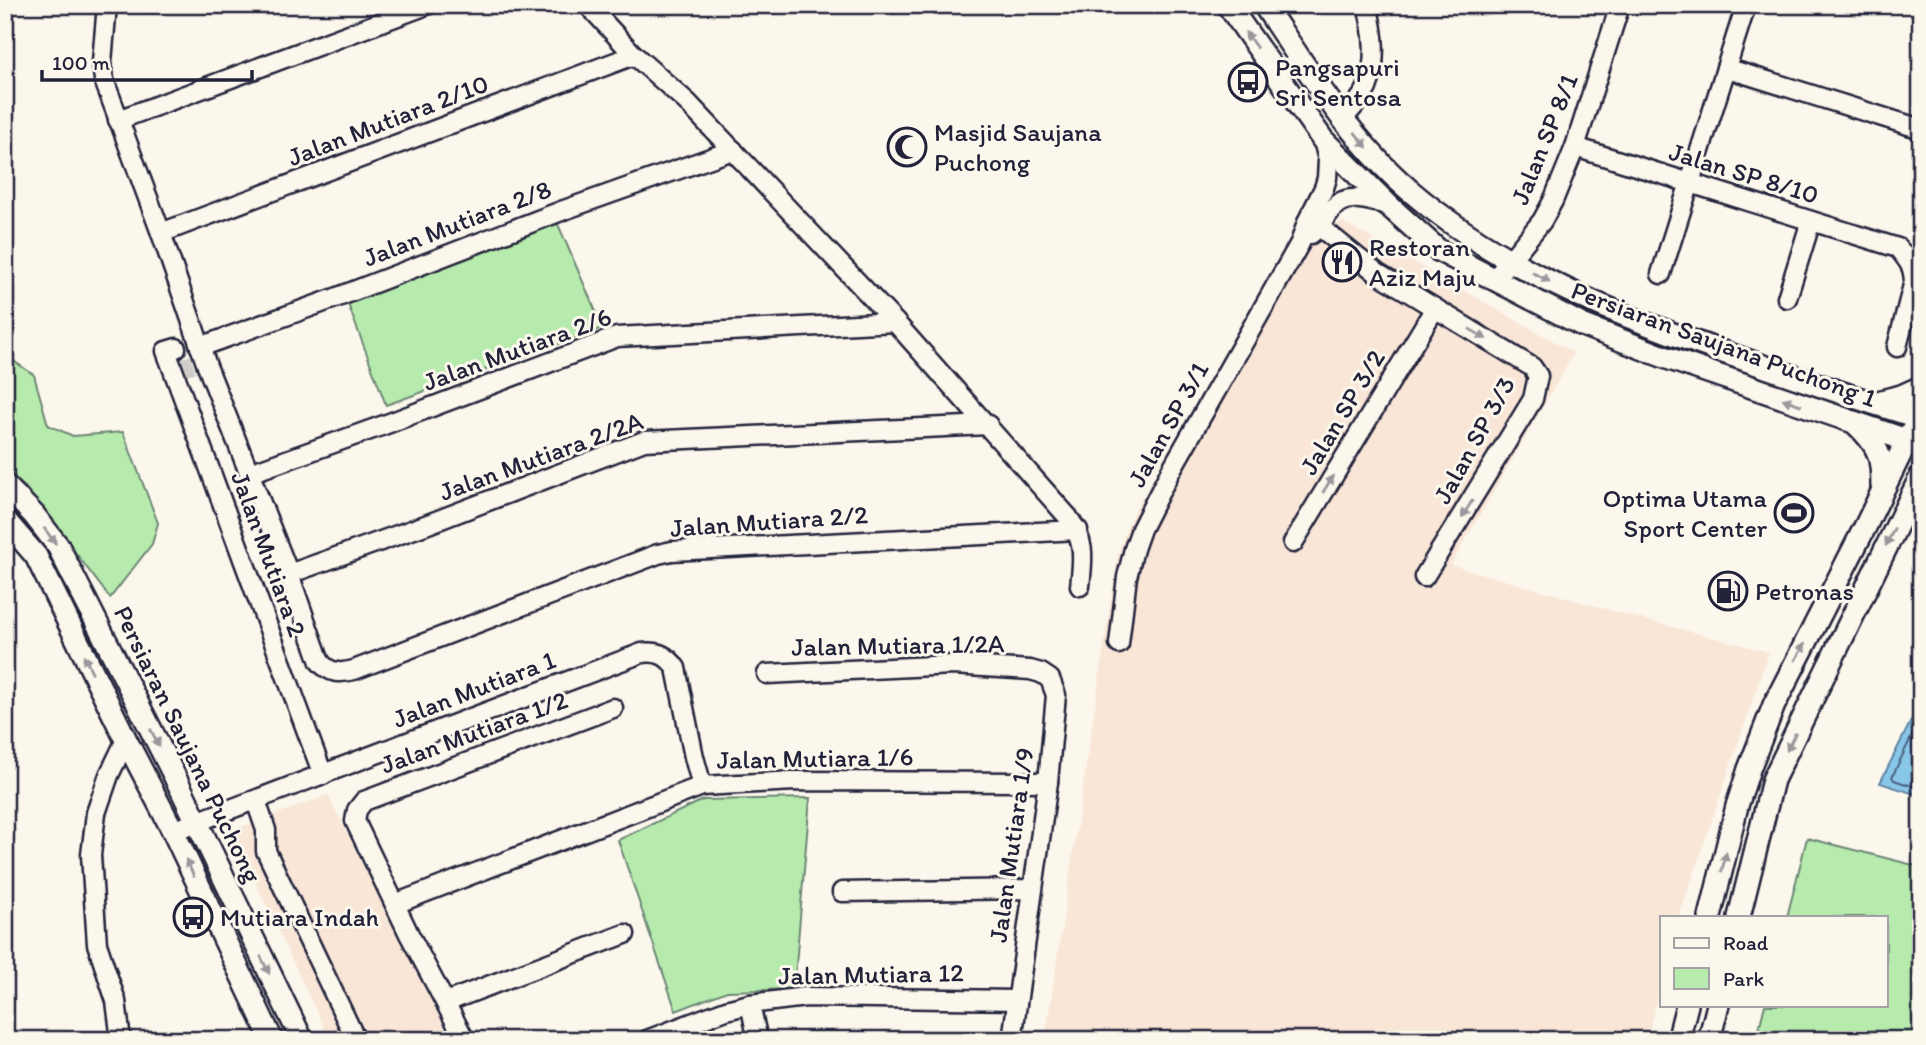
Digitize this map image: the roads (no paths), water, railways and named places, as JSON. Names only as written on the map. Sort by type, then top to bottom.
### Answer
[{"type":"street","points":[[107,5],[102,62],[104,80],[161,233],[187,358],[250,473],[289,574]]},
{"type":"street","points":[[118,120],[427,5]]},
{"type":"street","points":[[588,5],[634,55],[687,102],[895,322],[1078,530],[1084,551],[1080,586]]},
{"type":"street","name":"Persiaran Saujana Puchong 1","points":[[1228,5],[1323,140],[1438,250],[1582,325],[1667,358],[1856,424],[1914,440]]},
{"type":"street","name":"Persiaran Saujana Puchong 1","points":[[1264,5],[1343,119],[1371,153],[1408,189],[1457,228],[1510,261],[1591,302],[1677,336],[1872,404],[1920,416]]},
{"type":"street","points":[[1343,119],[1366,89],[1371,71],[1373,30],[1367,5]]},
{"type":"street","name":"Jalan SP 8/1","points":[[1494,279],[1542,221],[1553,201],[1575,147],[1620,5]]},
{"type":"street","points":[[1661,274],[1746,5]]},
{"type":"street","name":"Jalan Mutiara 2/10","points":[[161,233],[634,55]]},
{"type":"street","points":[[1726,68],[1921,129]]},
{"type":"street","name":"Jalan SP 3/1","points":[[1119,644],[1127,577],[1142,529],[1171,470],[1300,243],[1327,178],[1328,160],[1323,140]]},
{"type":"street","name":"Jalan SP 8/10","points":[[1575,147],[1898,248],[1914,271],[1914,281],[1897,347]]},
{"type":"street","name":"Jalan Mutiara 2/8","points":[[187,358],[564,210],[733,150]]},
{"type":"street","name":"Jalan SP 3/1","points":[[1300,243],[1320,227],[1333,207],[1343,200],[1358,198],[1388,205]]},
{"type":"street","points":[[1787,298],[1811,221]]},
{"type":"street","name":"Jalan SP 3/3","points":[[1320,227],[1377,274],[1532,367],[1538,376],[1533,399],[1424,577]]},
{"type":"street","name":"Jalan SP 3/2","points":[[1293,543],[1435,308]]},
{"type":"street","name":"Jalan Mutiara 2/6","points":[[250,473],[617,337],[895,322]]},
{"type":"street","name":"Jalan Mutiara 2","points":[[187,358],[323,775]]},
{"type":"street","points":[[1872,404],[1921,387]]},
{"type":"street","points":[[1710,916],[1737,806],[1774,705],[1861,535],[1882,488],[1914,440],[1920,416]]},
{"type":"street","points":[[1856,424],[1872,439],[1877,450],[1882,463],[1882,488]]},
{"type":"street","name":"Jalan Mutiara 2/2A","points":[[289,574],[644,441],[988,425]]},
{"type":"street","points":[[1739,916],[1773,780],[1921,476]]},
{"type":"street","name":"Persiaran Saujana Puchong","points":[[5,485],[34,515],[58,547],[197,823],[302,1040]]},
{"type":"street","name":"Persiaran Saujana Puchong","points":[[5,520],[36,556],[173,831],[272,1040]]},
{"type":"street","name":"Jalan Mutiara 2/2","points":[[289,574],[320,662],[335,673],[344,673],[671,551],[1078,530]]},
{"type":"street","name":"Jalan Mutiara 1","points":[[173,831],[642,653],[651,652],[661,653],[670,659],[676,668],[702,786]]},
{"type":"street","name":"Jalan Mutiara 1/2A","points":[[767,674],[953,665],[1030,670]]},
{"type":"street","name":"Jalan Mutiara 1/9","points":[[1012,1040],[1048,782],[1056,695],[1050,679],[1030,670]]},
{"type":"street","name":"Jalan Mutiara 1/2","points":[[395,904],[355,821],[357,810],[364,800],[613,708]]},
{"type":"street","points":[[121,1040],[116,1001],[97,944],[91,855],[96,813],[109,775],[126,740]]},
{"type":"street","points":[[1737,806],[1773,780]]},
{"type":"street","name":"Jalan Mutiara 1/6","points":[[395,904],[702,786],[795,781],[1048,782]]},
{"type":"street","points":[[256,801],[266,830],[266,851],[356,1040]]},
{"type":"street","points":[[1737,806],[1749,816],[1759,833]]},
{"type":"street","points":[[842,892],[1032,888]]},
{"type":"street","points":[[395,904],[465,1040]]},
{"type":"street","points":[[446,1002],[625,934]]},
{"type":"street","name":"Jalan Mutiara 12","points":[[647,1040],[726,1010],[806,997],[1017,1000]]},
{"type":"street","points":[[750,1004],[758,1040]]},
{"type":"street","points":[[1678,1040],[1687,1006]]},
{"type":"street","points":[[1709,1040],[1718,1006]]},
{"type":"water","points":[[1921,701],[1921,796],[1880,783]]},
{"type":"tunnel","points":[[183,367],[193,364]]},
{"type":"place","name":"Pangsapuri Sri Sentosa","points":[[1248,82]]},
{"type":"place","name":"Masjid Saujana Puchong","points":[[907,147]]},
{"type":"place","name":"Restoran Aziz Maju","points":[[1342,262]]},
{"type":"place","name":"Optima Utama Sport Center","points":[[1794,513]]},
{"type":"place","name":"Petronas","points":[[1728,591]]},
{"type":"place","name":"Mutiara Indah","points":[[193,917]]}]
